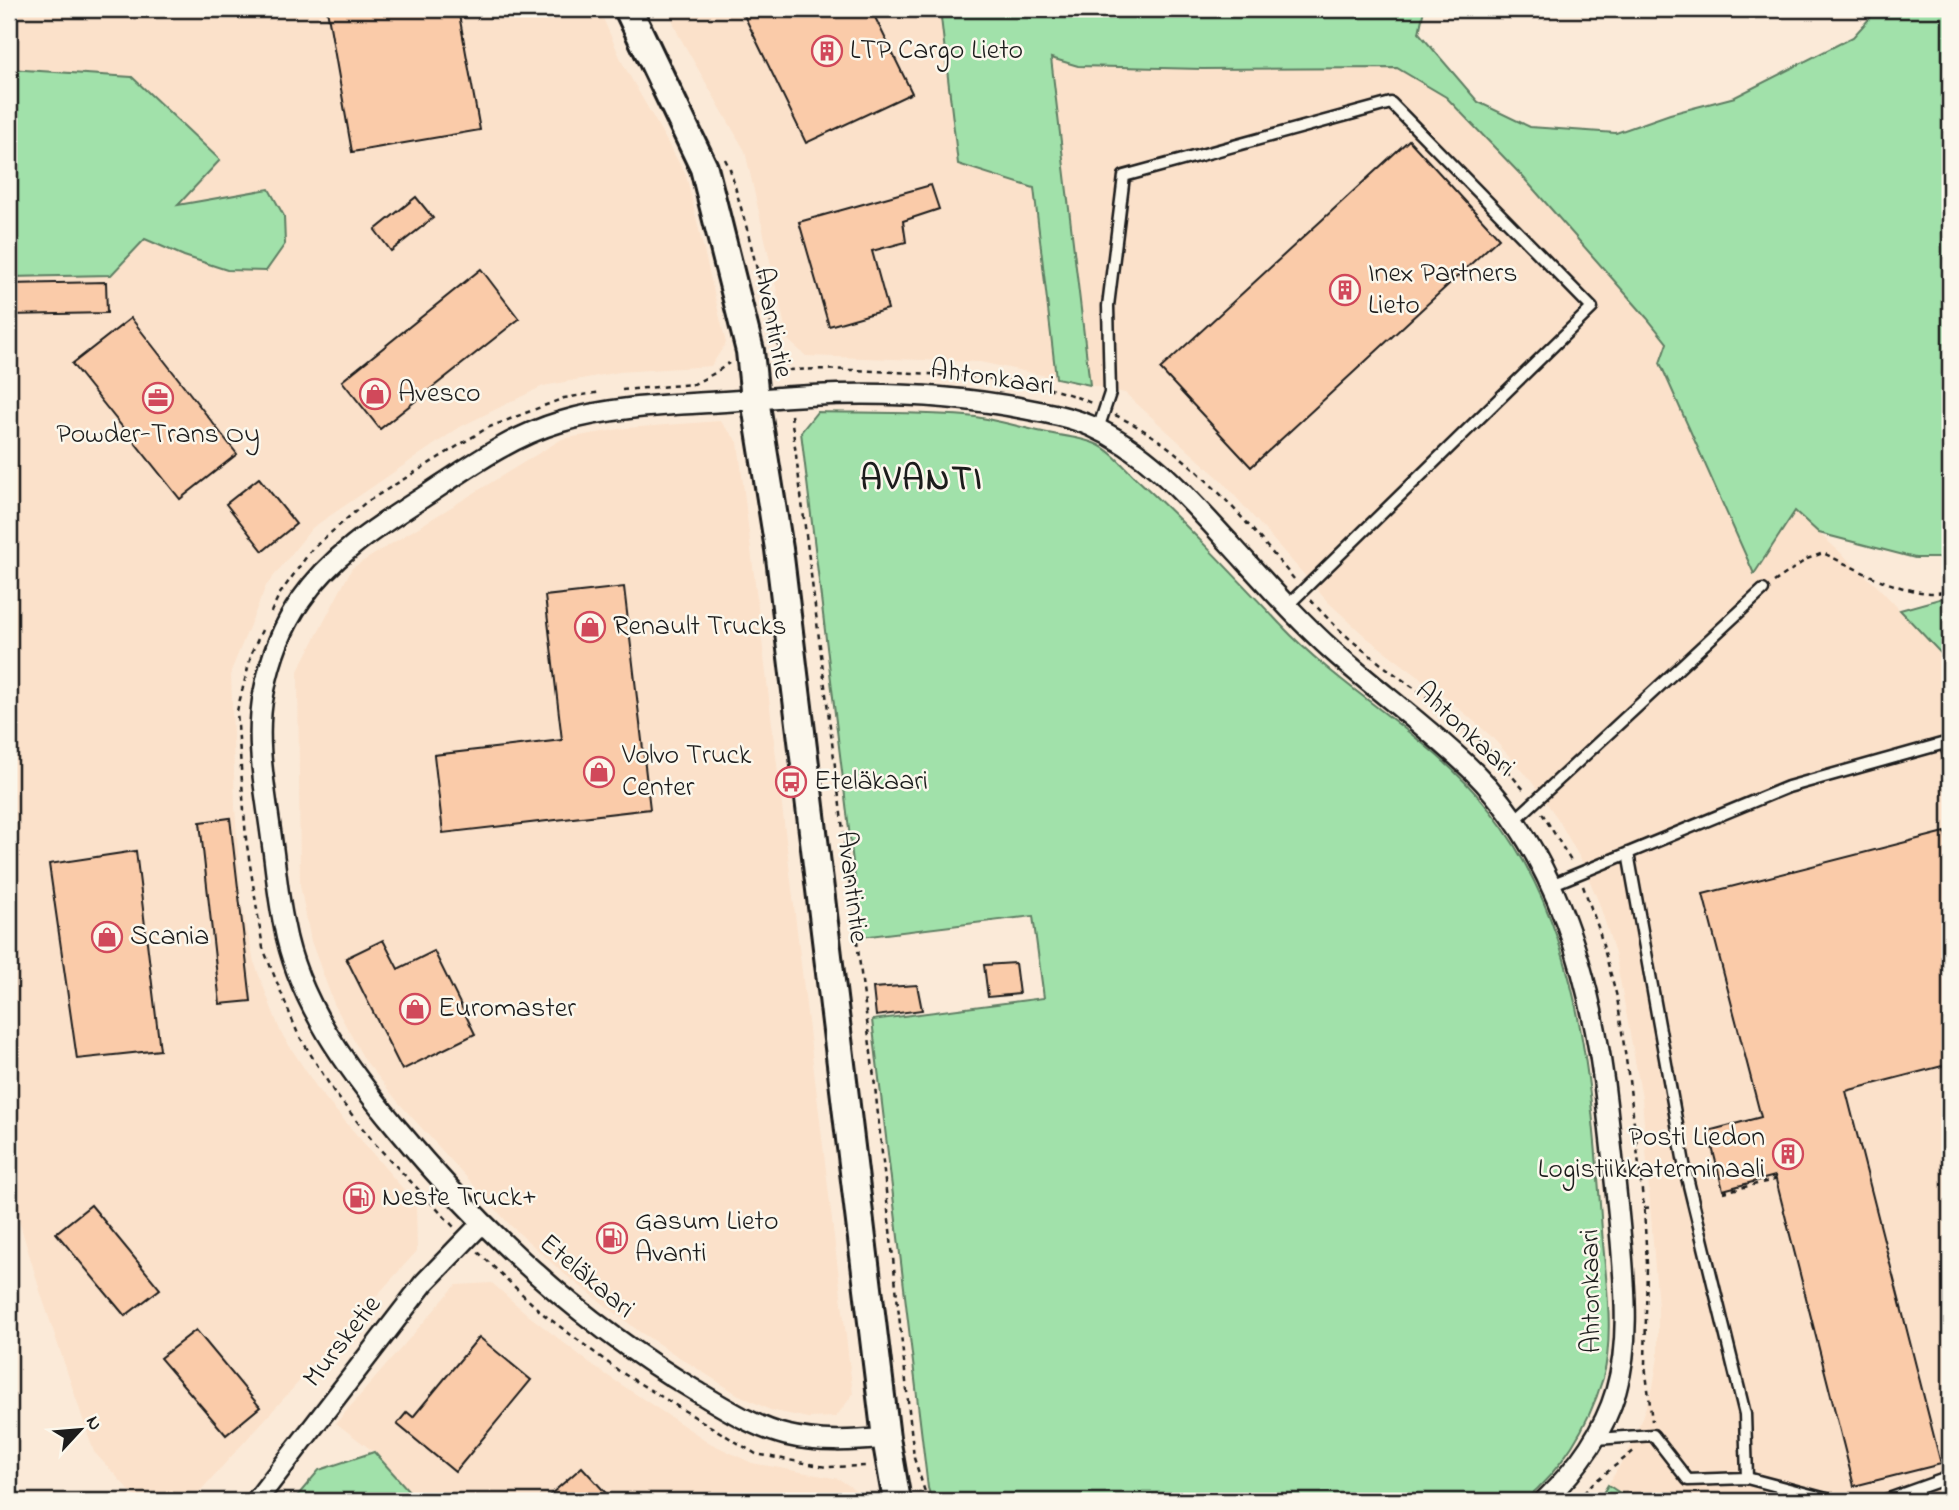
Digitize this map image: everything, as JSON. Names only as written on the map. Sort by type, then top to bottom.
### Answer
[{"type":"street","name":"Avantintie","points":[[628,9],[704,168],[750,351],[779,548],[886,1438],[897,1501]]},
{"type":"street","name":"Ahtonkaari","points":[[755,399],[879,395],[938,398],[1025,408],[1072,418],[1126,444],[1166,476],[1287,606],[1349,666],[1478,776],[1514,821],[1551,885],[1580,964],[1603,1074],[1626,1311],[1616,1394],[1596,1439],[1580,1463],[1544,1501]]},
{"type":"street","name":"Eteläkaari","points":[[755,399],[593,415],[560,422],[483,457],[405,509],[327,567],[303,595],[289,618],[275,650],[264,692],[260,720],[262,763],[284,931],[294,964],[331,1041],[360,1084],[481,1224],[616,1340],[660,1370],[722,1406],[761,1426],[787,1435],[845,1441],[886,1438]]},
{"type":"street","name":"Mursketie","points":[[256,1501],[424,1283],[481,1224]]},
{"type":"lane","points":[[1098,429],[1110,393],[1108,306],[1124,176],[1391,103],[1592,308],[1287,606]]},
{"type":"lane","points":[[1514,821],[1763,590]]},
{"type":"lane","points":[[1551,885],[1788,787],[1945,743],[1950,757]]},
{"type":"lane","points":[[1628,853],[1685,1169],[1745,1415],[1747,1478]]},
{"type":"lane","points":[[1596,1439],[1653,1436],[1688,1480],[1747,1478],[1834,1501]]},
{"type":"lane","points":[[1883,1501],[1950,1477]]},
{"type":"path","points":[[764,343],[775,340],[790,370],[828,368],[998,379],[1038,387],[1088,402],[1143,427],[1189,465],[1255,533],[1317,608],[1367,653],[1463,726],[1494,755],[1535,802],[1578,875],[1598,927],[1617,997],[1644,1208],[1647,1264],[1645,1365],[1653,1436],[1592,1484],[1577,1501]]},
{"type":"path","points":[[268,618],[279,595],[312,548],[365,503],[487,428],[564,398],[648,386],[694,384],[734,359]]},
{"type":"path","points":[[791,415],[874,1077],[914,1458],[928,1501]]},
{"type":"path","points":[[1763,590],[1807,559],[1823,552],[1893,585],[1939,594],[1950,591]]},
{"type":"path","points":[[263,629],[252,652],[237,711],[246,839],[263,948],[298,1034],[334,1092],[375,1143],[465,1238],[542,1313],[619,1371],[756,1454],[826,1467],[869,1466]]},
{"type":"path","points":[[1723,1192],[1773,1180],[1773,1177]]},
{"type":"path","points":[[1644,1208],[1653,1207]]},
{"type":"shaded area","points":[[9,9],[599,9],[623,64],[686,175],[726,343],[711,366],[619,372],[543,386],[460,427],[312,528],[266,586],[231,671],[241,902],[254,962],[281,1033],[319,1091],[416,1204],[417,1251],[191,1501],[139,1501],[94,1452],[41,1294],[9,1187],[9,277],[111,274],[132,77],[9,69]]},
{"type":"shaded area","points":[[668,9],[940,9],[958,164],[1034,188],[1056,378],[980,362],[806,356],[788,340],[745,151],[678,34]]},
{"type":"shaded area","points":[[1051,58],[1078,66],[1202,69],[1397,68],[1446,97],[1522,176],[1647,318],[1795,511],[1879,588],[1950,663],[1950,1501],[1632,1501],[1608,1485],[1632,1445],[1653,1387],[1658,1357],[1658,1307],[1642,1098],[1615,953],[1599,903],[1581,860],[1558,819],[1529,778],[1491,736],[1448,699],[1366,637],[1328,602],[1221,480],[1125,393],[1090,385]]},
{"type":"shaded area","points":[[720,421],[738,442],[853,1394],[836,1417],[808,1418],[770,1410],[737,1394],[640,1332],[563,1273],[510,1225],[398,1102],[364,1059],[334,1004],[311,941],[300,885],[298,671],[352,568],[562,439],[626,428]]},
{"type":"shaded area","points":[[492,1283],[528,1315],[599,1370],[710,1443],[752,1463],[839,1479],[866,1497],[867,1501],[418,1501],[374,1452],[336,1423],[456,1285]]},
{"type":"green space","points":[[940,9],[1424,9],[1419,33],[1478,102],[1530,127],[1616,133],[1670,114],[1735,97],[1853,37],[1878,9],[1950,9],[1950,558],[1915,558],[1819,533],[1795,511],[1754,574],[1660,363],[1667,343],[1522,176],[1446,97],[1397,68],[1202,69],[1078,66],[1051,58],[1090,385],[1056,378],[1034,188],[958,164]]},
{"type":"green space","points":[[9,69],[132,77],[220,160],[178,205],[269,189],[284,216],[285,244],[266,271],[227,270],[184,256],[145,239],[111,275],[9,277]]},
{"type":"green space","points":[[817,412],[976,417],[1084,440],[1102,447],[1175,515],[1306,649],[1416,738],[1468,785],[1491,812],[1522,858],[1546,907],[1564,958],[1577,1011],[1593,1121],[1609,1324],[1603,1378],[1582,1430],[1551,1475],[1524,1501],[932,1501],[928,1488],[872,1020],[1044,998],[1033,916],[862,937],[801,432]]},
{"type":"green space","points":[[1950,596],[1950,663],[1900,610]]},
{"type":"green space","points":[[374,1452],[418,1501],[293,1501],[319,1470]]},
{"type":"green space","points":[[1608,1485],[1632,1501],[1606,1501],[1600,1498]]},
{"type":"building","points":[[327,9],[458,9],[480,130],[352,152]]},
{"type":"building","name":"LTP Cargo Lieto","points":[[741,9],[871,9],[912,93],[806,143]]},
{"type":"building","name":"Inex Partners Lieto","points":[[1409,140],[1499,238],[1251,467],[1160,369]]},
{"type":"building","points":[[931,185],[939,209],[903,221],[906,242],[872,251],[888,309],[829,326],[799,222]]},
{"type":"building","points":[[416,197],[433,218],[391,251],[375,230]]},
{"type":"building","points":[[481,269],[519,319],[380,429],[342,381]]},
{"type":"building","points":[[106,282],[107,313],[9,315],[9,284]]},
{"type":"building","points":[[131,318],[237,454],[180,499],[72,364]]},
{"type":"building","points":[[259,478],[296,524],[263,551],[226,504]]},
{"type":"building","points":[[624,587],[650,809],[443,833],[434,755],[562,740],[545,596]]},
{"type":"building","points":[[230,818],[251,1001],[220,1004],[200,822]]},
{"type":"building","name":"Posti Liedon Logistiikkaterminaali","points":[[1945,832],[1950,853],[1950,1064],[1846,1091],[1941,1464],[1854,1486],[1775,1176],[1723,1190],[1708,1131],[1761,1117],[1703,894]]},
{"type":"building","points":[[136,851],[160,1050],[77,1059],[49,864]]},
{"type":"building","points":[[383,940],[398,969],[434,951],[475,1034],[402,1070],[346,958]]},
{"type":"building","points":[[1015,963],[1019,994],[988,997],[984,965]]},
{"type":"building","points":[[917,985],[922,1010],[876,1016],[873,988]]},
{"type":"building","points":[[91,1205],[160,1289],[125,1316],[56,1233]]},
{"type":"building","points":[[196,1330],[260,1407],[226,1435],[160,1358]]},
{"type":"building","points":[[479,1337],[531,1380],[455,1472],[397,1424],[407,1412],[413,1417]]},
{"type":"building","points":[[582,1467],[613,1501],[543,1501]]},
{"type":"place","name":"LTP Cargo Lieto","points":[[827,51]]},
{"type":"place","name":"Inex Partners Lieto","points":[[1345,290]]},
{"type":"place","name":"Avesco","points":[[375,394]]},
{"type":"place","name":"Powder-Trans Oy","points":[[158,398]]},
{"type":"place","name":"Renault Trucks","points":[[590,627]]},
{"type":"place","name":"Volvo Truck Center","points":[[599,772]]},
{"type":"place","name":"Eteläkaari","points":[[791,782]]},
{"type":"place","name":"Scania","points":[[107,937]]},
{"type":"place","name":"Euromaster","points":[[415,1009]]},
{"type":"place","name":"Posti Liedon Logistiikkaterminaali","points":[[1788,1154]]},
{"type":"place","name":"Neste Truck+","points":[[359,1198]]},
{"type":"place","name":"Gasum Lieto Avanti","points":[[612,1238]]},
{"type":"district","name":"AVANTI","points":[[922,480]]}]
